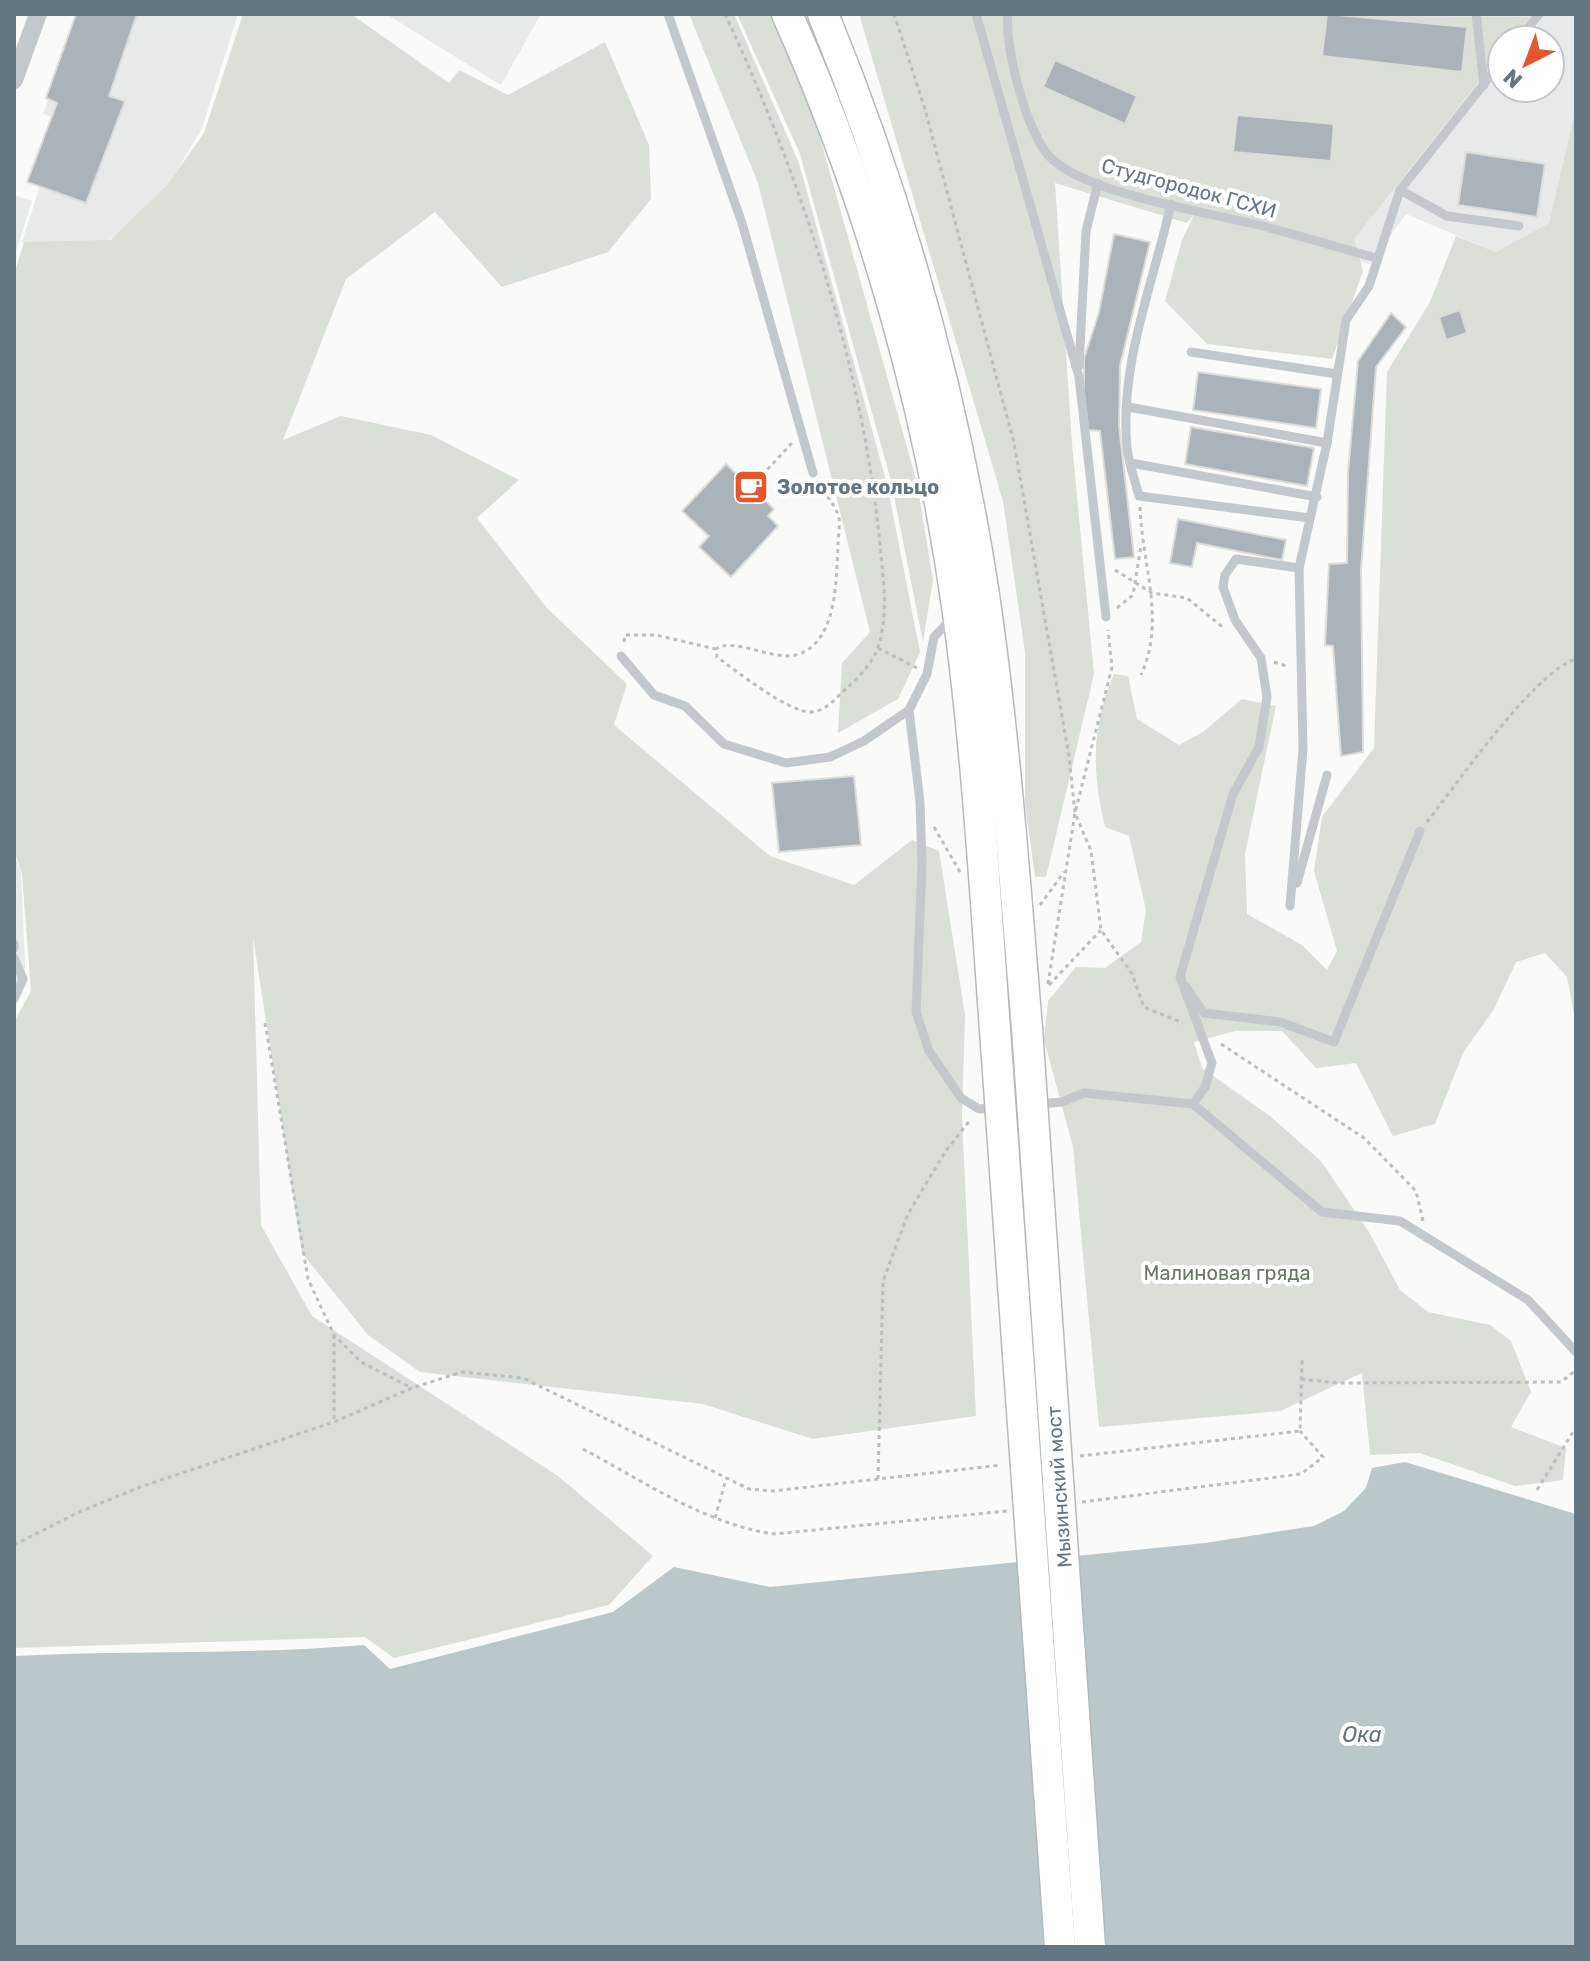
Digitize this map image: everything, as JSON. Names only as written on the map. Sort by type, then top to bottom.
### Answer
[{"type":"main road","name":"Мызинский мост","points":[[787,14],[847,165],[905,356],[931,469],[958,611],[984,879],[1060,1947]]},
{"type":"main road","name":"Мызинский мост","points":[[823,14],[883,178],[932,347],[961,473],[983,594],[1004,754],[1027,1028],[1090,1947]]},
{"type":"street","points":[[14,80],[38,14]]},
{"type":"lane","points":[[668,14],[742,223],[813,473]]},
{"type":"lane","points":[[976,14],[1079,377]]},
{"type":"lane","name":"Студгородок ГСХИ","points":[[1008,14],[1007,26],[1016,78],[1035,129],[1050,158],[1098,183],[1376,258]]},
{"type":"lane","points":[[1476,14],[1484,85]]},
{"type":"lane","points":[[1327,775],[1290,906],[1303,749],[1299,568],[1317,497],[1346,320],[1369,286],[1400,190],[1486,82]]},
{"type":"lane","points":[[1098,183],[1086,231],[1079,377],[1106,617]]},
{"type":"lane","points":[[1400,190],[1447,216],[1519,226]]},
{"type":"lane","points":[[1171,204],[1157,266],[1139,316],[1128,407],[1127,448],[1139,496],[1310,518]]},
{"type":"lane","points":[[1191,352],[1337,374]]},
{"type":"lane","points":[[1128,407],[1327,443]]},
{"type":"lane","points":[[1131,463],[1317,497]]},
{"type":"lane","points":[[1193,1104],[1205,1087],[1212,1063],[1180,977],[1233,794],[1259,747],[1267,697],[1261,658],[1235,620],[1223,587],[1225,575],[1236,559],[1299,568]]},
{"type":"lane","points":[[621,656],[654,695],[685,706],[724,744],[786,763],[830,757],[864,741],[909,710],[927,674],[934,637],[958,611]]},
{"type":"lane","points":[[909,710],[920,802],[922,864],[916,1012],[929,1051],[961,1098],[979,1109],[1062,1102],[1084,1093],[1193,1104],[1322,1212],[1400,1221],[1528,1300],[1576,1352]]},
{"type":"lane","points":[[1180,977],[1204,1013],[1280,1022],[1334,1042],[1420,831]]},
{"type":"lane","points":[[14,958],[23,979],[14,999]]},
{"type":"path","points":[[716,649],[717,657],[732,668],[793,706],[809,712],[826,707],[860,677],[878,648],[885,600],[873,471],[803,201],[725,14]]},
{"type":"path","points":[[894,14],[925,109],[1014,443],[1069,756],[1075,813],[1091,851],[1101,930],[1132,974],[1144,1007],[1197,1029],[1364,1138],[1416,1191],[1426,1238]]},
{"type":"path","points":[[751,487],[781,456]]},
{"type":"path","points":[[621,656],[625,635],[656,635],[716,649],[732,646],[776,656],[798,655],[816,644],[829,619],[836,576],[839,517],[813,473]]},
{"type":"path","points":[[1139,496],[1141,546],[1152,593],[1155,632],[1141,675]]},
{"type":"path","points":[[1101,930],[1048,986],[1075,813],[1112,667],[1106,617],[1133,595],[1141,546]]},
{"type":"path","points":[[1098,548],[1108,564],[1152,593]]},
{"type":"path","points":[[878,648],[927,674]]},
{"type":"path","points":[[1420,831],[1499,726],[1534,692],[1576,659]]},
{"type":"path","points":[[920,802],[962,875],[984,879]]},
{"type":"path","points":[[1038,908],[1066,869]]},
{"type":"path","points":[[265,1023],[308,1279],[334,1335],[361,1362],[412,1388]]},
{"type":"path","points":[[878,1479],[883,1281],[908,1214],[945,1152],[979,1109]]},
{"type":"path","points":[[334,1335],[334,1422]]},
{"type":"path","points":[[1302,1360],[1300,1431],[1323,1457]]},
{"type":"path","points":[[1301,1379],[1337,1383],[1561,1382],[1576,1370]]},
{"type":"path","points":[[14,1545],[79,1512],[140,1487],[334,1422],[412,1388],[462,1372],[523,1378],[749,1489],[773,1491],[1003,1465]]},
{"type":"path","points":[[1537,1490],[1576,1427]]},
{"type":"path","points":[[1066,1458],[1300,1431]]},
{"type":"path","points":[[583,1449],[715,1518],[727,1478]]},
{"type":"shaded area","points":[[80,14],[238,14],[202,128],[156,206],[108,241],[44,252],[22,242],[61,121],[43,114]]},
{"type":"shaded area","points":[[386,14],[541,14],[501,85]]},
{"type":"shaded area","points":[[989,14],[1576,14],[1576,107],[1549,223],[1496,252],[1406,214],[1370,264],[1070,185]]},
{"type":"shaded area","points":[[14,195],[32,201],[14,258]]},
{"type":"shaded area","points":[[14,853],[21,873],[26,984],[14,1008]]},
{"type":"green space","points":[[243,14],[351,14],[449,83],[459,70],[508,95],[605,42],[649,145],[651,199],[608,252],[502,287],[435,212],[346,279],[283,440],[341,416],[431,435],[519,480],[477,518],[547,608],[627,684],[614,725],[770,856],[854,885],[912,840],[939,851],[965,1015],[962,1117],[976,1416],[813,1439],[703,1404],[420,1372],[368,1335],[302,1253],[253,937],[261,1225],[312,1316],[558,1476],[653,1556],[609,1605],[394,1658],[365,1637],[14,1648],[14,1022],[31,991],[22,874],[14,850],[14,275],[24,242],[111,240],[168,184],[204,133]]},
{"type":"green space","points":[[689,14],[734,14],[799,163],[887,484],[920,652],[898,699],[838,733],[842,663],[870,632],[758,183]]},
{"type":"green space","points":[[737,14],[770,14],[812,109],[917,483],[933,580],[923,642],[891,481],[800,154]]},
{"type":"green space","points":[[859,14],[1530,17],[1524,24],[1486,24],[1486,72],[1354,239],[1363,271],[1332,359],[1207,344],[1165,301],[1182,240],[1196,211],[1187,223],[1055,183],[1072,444],[1094,674],[1046,877],[1035,877],[1025,804],[1025,652],[1003,501]]},
{"type":"green space","name":"Малиновая гряда","points":[[1576,107],[1576,1024],[1567,977],[1545,953],[1516,962],[1494,1009],[1463,1053],[1435,1124],[1393,1136],[1356,1063],[1316,1068],[1282,1031],[1235,1031],[1194,1042],[1202,1068],[1270,1116],[1321,1161],[1369,1232],[1400,1290],[1428,1312],[1490,1325],[1511,1341],[1531,1392],[1511,1427],[1566,1448],[1563,1480],[1515,1486],[1420,1453],[1370,1455],[1362,1373],[1280,1411],[1099,1427],[1073,1147],[1044,1040],[1048,1001],[1076,967],[1105,968],[1141,942],[1146,910],[1129,836],[1105,827],[1098,788],[1096,750],[1106,693],[1114,674],[1128,676],[1137,719],[1179,745],[1203,732],[1242,699],[1276,706],[1245,854],[1247,914],[1302,945],[1327,970],[1337,951],[1314,871],[1322,817],[1374,748],[1387,372],[1430,302],[1456,236],[1496,252],[1549,223]]},
{"type":"water","name":"Ока","points":[[1405,1462],[1576,1514],[1576,1947],[14,1947],[14,1656],[364,1645],[390,1669],[613,1612],[674,1567],[770,1587],[1205,1543],[1314,1526],[1344,1511],[1366,1488],[1372,1468]]},
{"type":"building","points":[[76,14],[137,14],[109,96],[125,101],[86,203],[27,182],[57,103],[46,98]]},
{"type":"building","points":[[1327,14],[1467,27],[1462,72],[1322,56]]},
{"type":"building","points":[[1055,60],[1137,96],[1125,124],[1043,87]]},
{"type":"building","points":[[1237,115],[1334,124],[1331,161],[1233,152]]},
{"type":"building","points":[[1466,152],[1545,164],[1537,217],[1458,205]]},
{"type":"building","points":[[1114,234],[1150,242],[1120,366],[1119,426],[1134,557],[1115,559],[1100,431],[1088,430],[1084,395],[1084,359],[1099,312]]},
{"type":"building","points":[[1460,310],[1467,333],[1446,340],[1439,317]]},
{"type":"building","points":[[1391,313],[1406,327],[1376,367],[1361,570],[1363,752],[1341,756],[1333,646],[1325,645],[1329,564],[1347,563],[1348,473],[1358,361]]},
{"type":"building","points":[[1198,372],[1321,389],[1316,428],[1193,410]]},
{"type":"building","points":[[1191,427],[1314,448],[1307,486],[1185,464]]},
{"type":"building","points":[[726,464],[774,509],[768,516],[778,526],[731,577],[699,547],[709,536],[682,511]]},
{"type":"building","points":[[1178,519],[1286,540],[1282,560],[1197,543],[1192,567],[1170,563]]},
{"type":"building","points":[[854,776],[861,845],[779,852],[772,783]]},
{"type":"place","name":"Золотое кольцо","points":[[751,487]]}]
